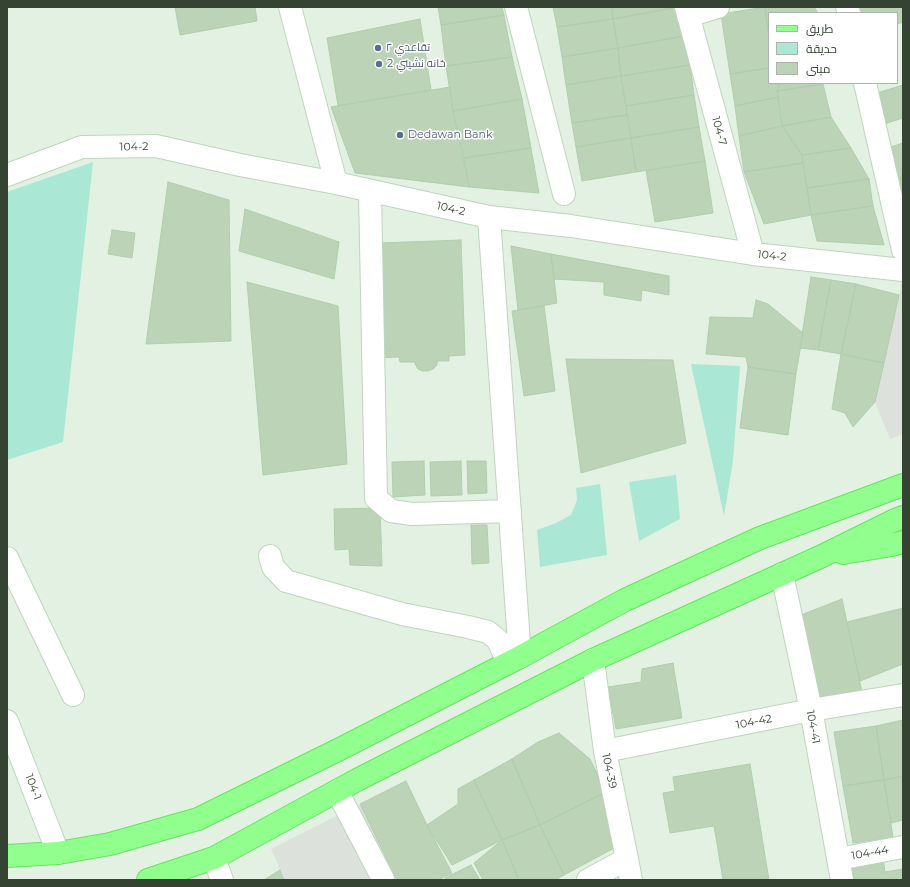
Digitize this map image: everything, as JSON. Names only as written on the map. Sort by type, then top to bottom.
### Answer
[{"type":"main road","points":[[814,517],[903,470]]},
{"type":"main road","points":[[7,856],[58,853],[110,844],[198,819],[340,749],[514,660],[625,600],[760,538],[903,485]]},
{"type":"main road","points":[[148,880],[214,858],[356,780],[592,660],[820,557],[903,517]]},
{"type":"main road","points":[[820,557],[903,542]]},
{"type":"main road","points":[[340,749],[356,780]]},
{"type":"street","points":[[290,7],[336,183]]},
{"type":"street","points":[[516,7],[564,194]]},
{"type":"street","points":[[687,12],[718,7]]},
{"type":"street","name":"104-7","points":[[687,12],[753,254]]},
{"type":"street","points":[[865,84],[903,250]]},
{"type":"street","name":"104-2","points":[[7,175],[82,147],[156,146],[240,165],[336,183],[489,217],[571,226],[753,254],[903,270]]},
{"type":"street","points":[[370,191],[376,498],[391,511],[412,514],[510,511]]},
{"type":"street","points":[[489,217],[510,511],[514,660]]},
{"type":"street","points":[[270,556],[273,567],[286,582],[402,614],[488,632],[498,640],[514,660]]},
{"type":"street","points":[[7,558],[73,695]]},
{"type":"street","name":"104-41","points":[[782,574],[811,710],[842,880]]},
{"type":"street","name":"104-39","points":[[592,660],[605,752],[631,880]]},
{"type":"street","name":"104-42","points":[[605,752],[811,710],[903,695]]},
{"type":"street","name":"104-1","points":[[7,721],[58,853]]},
{"type":"street","points":[[337,791],[383,879]]},
{"type":"street","name":"104-44","points":[[838,859],[903,847]]},
{"type":"street","points":[[214,858],[222,880]]},
{"type":"street","points":[[588,880],[627,859]]},
{"type":"green space","points":[[93,162],[63,442],[7,460],[7,192]]},
{"type":"green space","points":[[691,364],[740,366],[733,461],[724,516]]},
{"type":"green space","points":[[676,475],[680,519],[639,541],[629,482]]},
{"type":"green space","points":[[600,484],[607,555],[540,567],[537,530],[556,523],[571,515],[577,500],[576,488]]},
{"type":"shaded area","points":[[903,278],[903,434],[890,439],[875,402]]},
{"type":"shaded area","points":[[360,804],[397,880],[285,880],[271,849]]},
{"type":"building","points":[[175,7],[255,7],[257,21],[180,35]]},
{"type":"building","points":[[438,7],[502,7],[504,15],[441,25]]},
{"type":"building","points":[[553,7],[612,7],[613,19],[557,27]]},
{"type":"building","points":[[612,7],[678,7],[613,19]]},
{"type":"building","points":[[678,7],[684,36],[618,48],[613,19]]},
{"type":"building","points":[[765,7],[814,7],[817,12],[768,12],[768,31]]},
{"type":"building","points":[[765,7],[768,31],[768,68],[730,74],[721,14]]},
{"type":"building","points":[[859,7],[903,7],[903,22],[898,24],[898,12],[860,12]]},
{"type":"building","points":[[504,15],[512,57],[446,66],[441,25]]},
{"type":"building","name":"خانه نشيني 2","points":[[420,19],[431,90],[338,106],[327,38]]},
{"type":"building","points":[[613,19],[618,48],[562,57],[557,27]]},
{"type":"building","points":[[684,36],[690,65],[621,76],[618,48]]},
{"type":"building","points":[[618,48],[621,76],[566,85],[562,57]]},
{"type":"building","points":[[512,57],[522,99],[453,111],[446,66]]},
{"type":"building","points":[[690,65],[694,95],[626,106],[621,76]]},
{"type":"building","points":[[768,68],[768,84],[780,84],[777,91],[778,97],[735,106],[730,74]]},
{"type":"building","points":[[621,76],[627,115],[572,123],[566,85]]},
{"type":"building","points":[[780,84],[823,84],[777,91]]},
{"type":"building","points":[[823,84],[831,117],[782,126],[777,91]]},
{"type":"building","points":[[903,85],[903,118],[884,124],[877,93]]},
{"type":"building","name":"Dedawan Bank","points":[[450,87],[453,111],[469,187],[355,173],[331,107]]},
{"type":"building","points":[[694,95],[699,127],[631,138],[626,106]]},
{"type":"building","points":[[778,97],[782,126],[739,136],[735,106]]},
{"type":"building","points":[[522,99],[531,148],[464,158],[453,111]]},
{"type":"building","points":[[627,115],[631,138],[576,147],[572,123]]},
{"type":"building","points":[[831,117],[851,148],[802,155],[782,126]]},
{"type":"building","points":[[782,126],[802,155],[803,163],[744,172],[739,136]]},
{"type":"building","points":[[699,127],[705,161],[636,172],[631,138]]},
{"type":"building","points":[[631,138],[636,172],[582,181],[576,147]]},
{"type":"building","points":[[903,143],[903,178],[896,180],[888,148]]},
{"type":"building","points":[[531,148],[539,193],[469,187],[464,158]]},
{"type":"building","points":[[851,148],[869,179],[807,188],[802,155]]},
{"type":"building","points":[[705,161],[713,213],[655,222],[646,171]]},
{"type":"building","points":[[803,163],[811,215],[764,224],[744,172]]},
{"type":"building","points":[[903,178],[903,208],[896,180]]},
{"type":"building","points":[[869,179],[873,206],[811,215],[807,188]]},
{"type":"building","points":[[168,182],[229,200],[231,341],[146,344]]},
{"type":"building","points":[[873,206],[884,245],[817,241],[811,215]]},
{"type":"building","points":[[245,209],[339,242],[334,279],[239,251]]},
{"type":"building","points":[[112,230],[135,233],[132,258],[108,254]]},
{"type":"building","points":[[461,240],[465,355],[449,356],[449,361],[437,361],[437,365],[428,371],[418,369],[414,362],[400,362],[399,357],[375,358],[380,243]]},
{"type":"building","points":[[511,246],[551,254],[557,303],[518,310]]},
{"type":"building","points":[[551,254],[669,276],[669,295],[642,290],[641,301],[604,295],[604,282],[554,279]]},
{"type":"building","points":[[811,277],[831,280],[818,350],[800,348]]},
{"type":"building","points":[[831,280],[856,284],[841,354],[818,350]]},
{"type":"building","points":[[247,282],[338,306],[347,464],[263,475]]},
{"type":"building","points":[[856,284],[899,295],[884,363],[841,354]]},
{"type":"building","points":[[756,300],[768,304],[803,333],[796,374],[748,367],[746,357],[706,354],[710,317],[753,318]]},
{"type":"building","points":[[544,306],[555,391],[524,396],[512,311]]},
{"type":"building","points":[[841,354],[884,363],[875,402],[853,427],[845,413],[832,409]]},
{"type":"building","points":[[566,359],[673,360],[686,443],[581,473]]},
{"type":"building","points":[[748,367],[796,374],[788,435],[740,428]]},
{"type":"building","points":[[424,461],[425,495],[393,497],[392,462]]},
{"type":"building","points":[[461,461],[462,495],[431,496],[430,462]]},
{"type":"building","points":[[467,461],[486,461],[487,493],[468,494]]},
{"type":"building","points":[[380,508],[382,566],[350,565],[349,549],[335,550],[334,509]]},
{"type":"building","points":[[471,525],[487,525],[489,563],[472,564]]},
{"type":"building","points":[[842,599],[862,692],[816,702],[801,615]]},
{"type":"building","points":[[903,608],[903,664],[860,681],[847,622]]},
{"type":"building","points":[[673,663],[682,718],[616,729],[608,687],[641,682],[642,669]]},
{"type":"building","points":[[903,720],[903,776],[884,780],[876,726]]},
{"type":"building","points":[[876,726],[884,780],[843,786],[834,732]]},
{"type":"building","points":[[559,733],[590,759],[606,792],[540,825],[512,759],[538,742]]},
{"type":"building","points":[[512,759],[540,825],[502,840],[474,780]]},
{"type":"building","points":[[750,764],[769,880],[723,880],[714,826],[670,833],[663,793],[675,791],[673,777]]},
{"type":"building","points":[[903,776],[903,820],[891,823],[884,780]]},
{"type":"building","points":[[474,780],[502,840],[452,865],[427,825],[458,804],[458,789]]},
{"type":"building","points":[[884,780],[893,837],[853,843],[843,786]]},
{"type":"building","points":[[406,781],[452,873],[438,880],[397,880],[360,804]]},
{"type":"building","points":[[606,792],[618,846],[564,875],[540,825]]},
{"type":"building","points":[[540,825],[564,875],[555,880],[519,880],[502,840]]},
{"type":"building","points":[[502,840],[519,880],[483,880],[474,863]]},
{"type":"building","points":[[883,858],[885,872],[903,869],[903,880],[854,880],[852,867]]},
{"type":"building","points":[[471,865],[480,880],[446,880],[445,878]]},
{"type":"building","points":[[280,870],[284,880],[264,880]]},
{"type":"place","name":"تقاعدي ٢","points":[[378,48]]},
{"type":"place","name":"خانه نشيني 2","points":[[379,64]]},
{"type":"place","name":"Dedawan Bank","points":[[400,135]]}]
